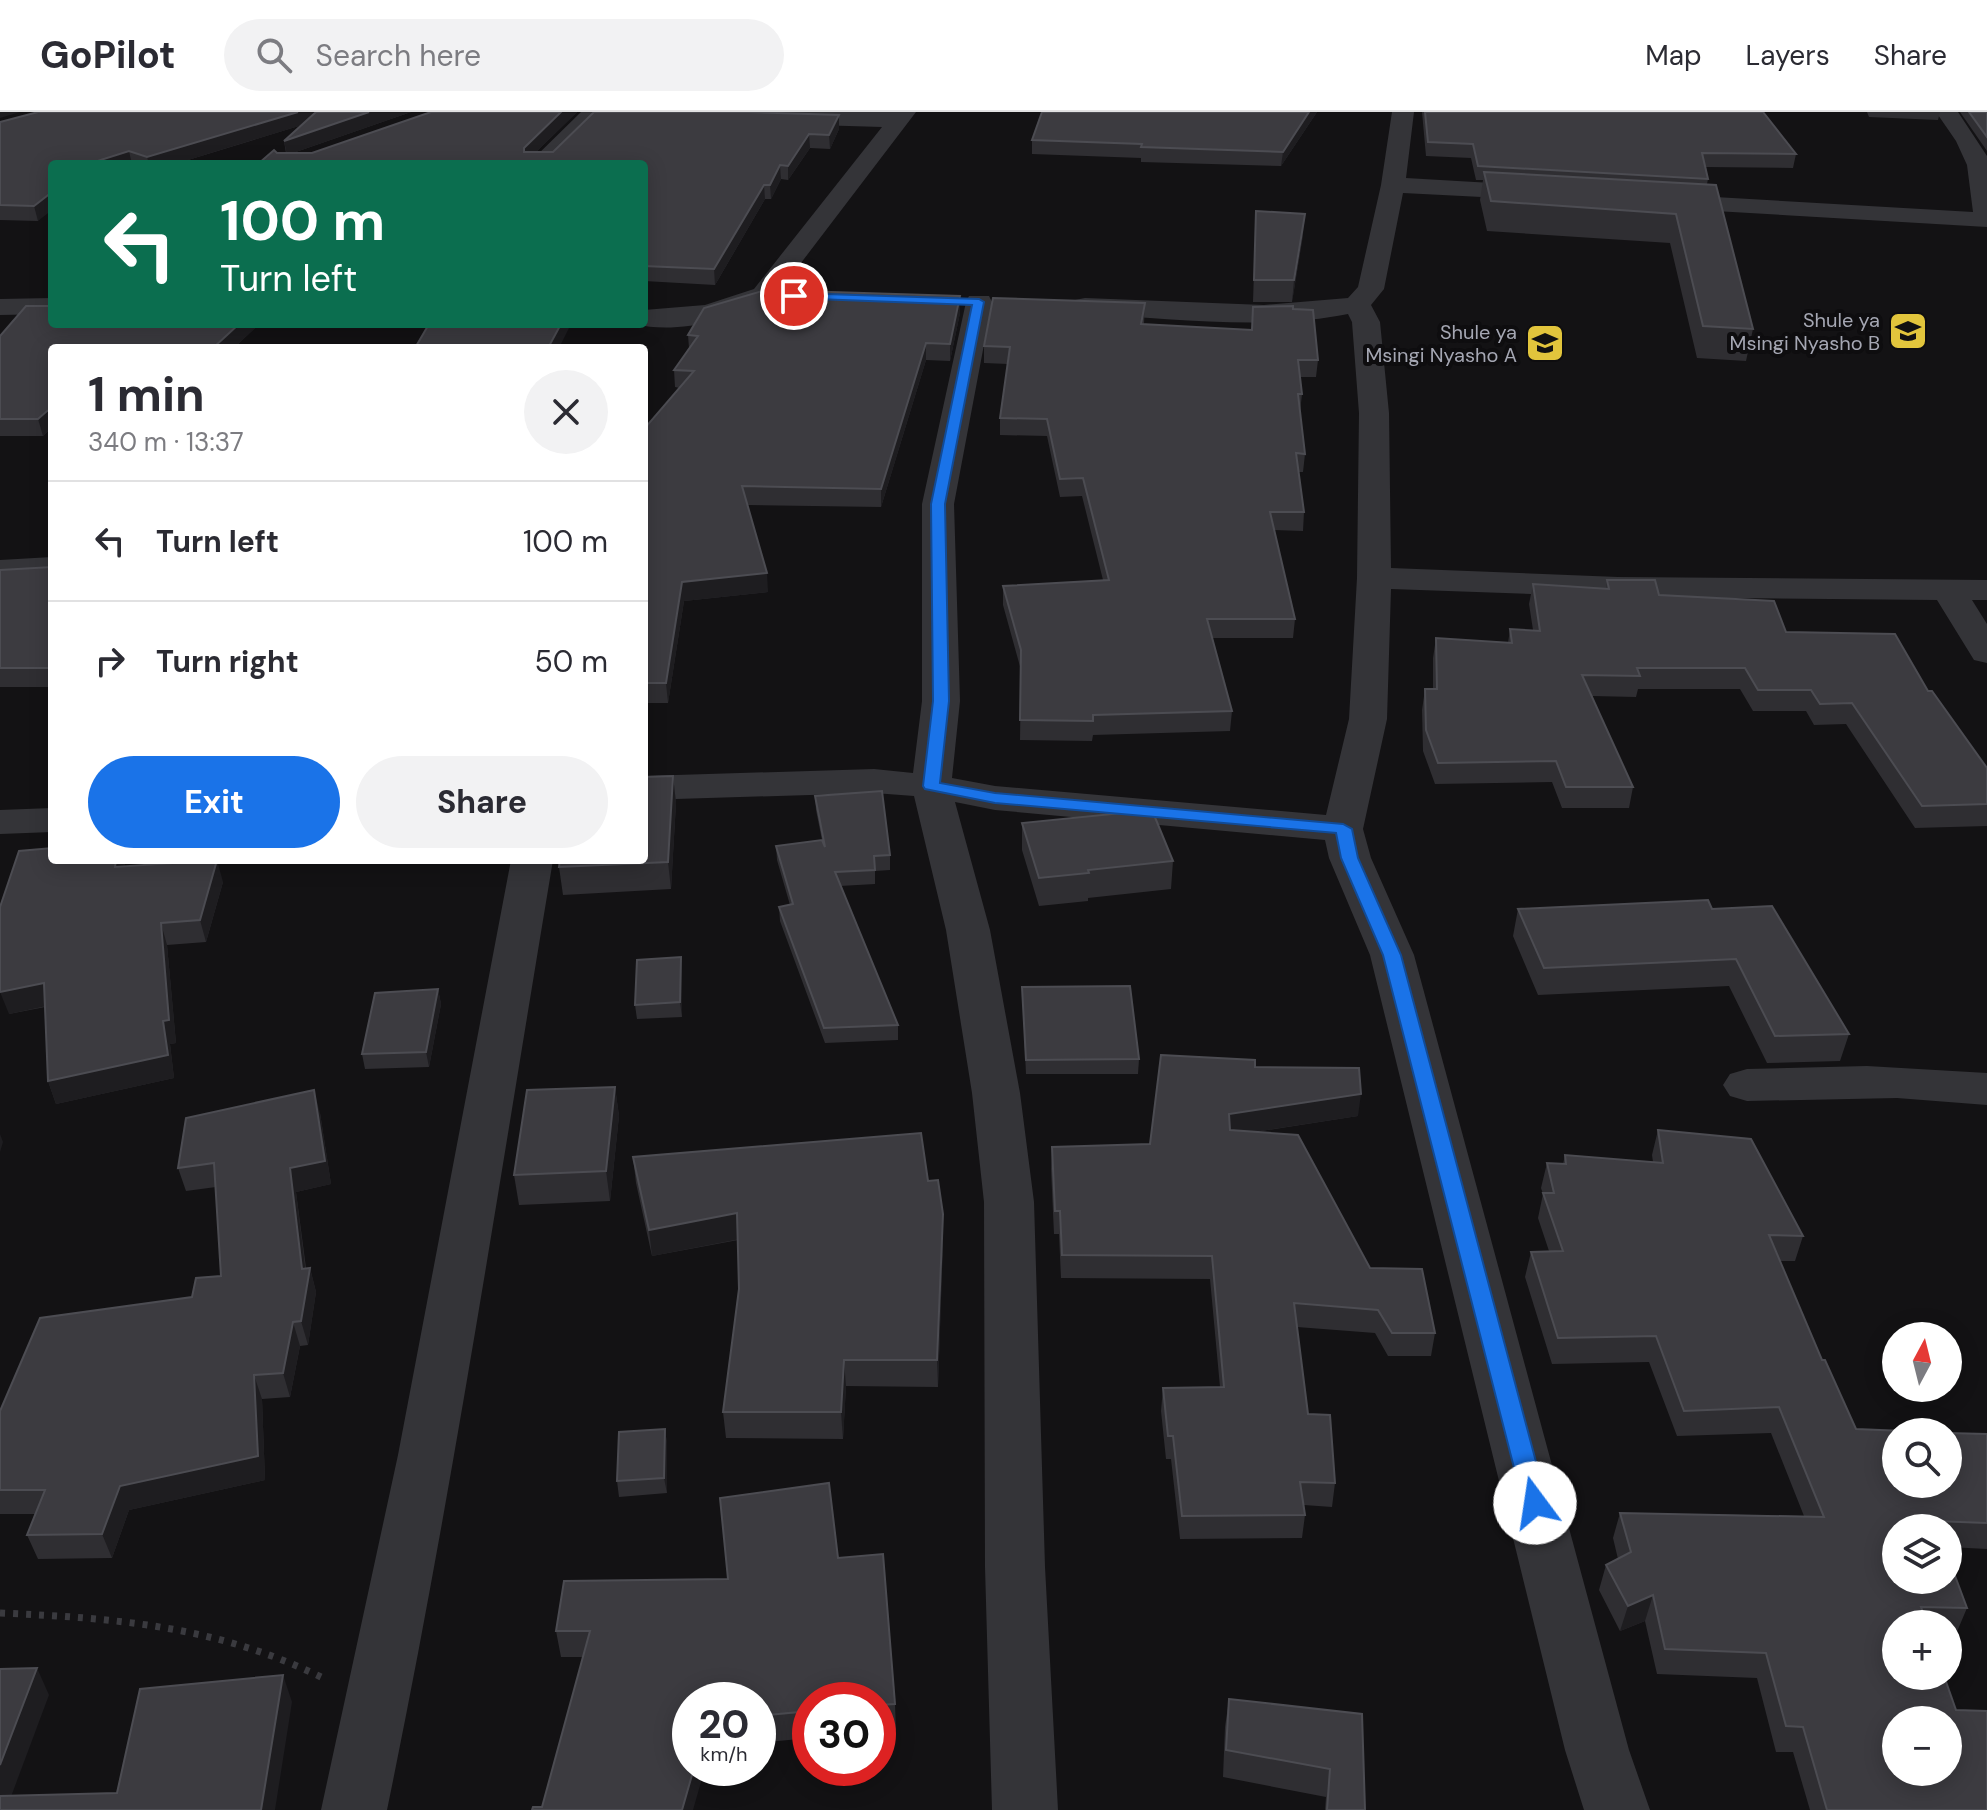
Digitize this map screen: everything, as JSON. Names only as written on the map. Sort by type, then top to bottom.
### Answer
[{"type":"street","points":[[544,160],[594,112]]},
{"type":"street","points":[[1058,305],[1264,313],[1327,310],[1357,304],[1371,289],[1393,185],[1403,112]]},
{"type":"street","points":[[1637,199],[1987,218],[1976,156],[1947,112]]},
{"type":"street","points":[[760,116],[902,117]]},
{"type":"street","points":[[763,295],[902,117]]},
{"type":"street","points":[[1393,185],[1560,195]]},
{"type":"street","points":[[652,318],[708,313],[741,305],[763,295],[794,296]]},
{"type":"street","points":[[979,302],[938,504],[941,701],[931,786],[968,930],[996,1093],[1009,1202],[1015,1567],[1025,1810]]},
{"type":"street","points":[[1357,304],[1366,322],[1374,413],[1374,578],[1368,719],[1343,829],[1350,858],[1392,955],[1597,1750],[1617,1810]]},
{"type":"street","points":[[0,307],[48,306]]},
{"type":"street","points":[[0,570],[48,567]]},
{"type":"street","points":[[1374,578],[1618,587],[1987,590]]},
{"type":"street","points":[[1948,590],[1987,652]]},
{"type":"street","points":[[648,788],[825,780],[931,786],[995,798],[1343,829]]},
{"type":"street","points":[[0,822],[48,820]]},
{"type":"street","points":[[354,1810],[378,1708],[429,1441],[531,864]]},
{"type":"street","points":[[1747,1085],[1854,1083],[1958,1085],[1987,1089]]},
{"type":"path","points":[[0,1613],[155,1623],[232,1638],[295,1662],[378,1708]]},
{"type":"building","points":[[38,112],[298,112],[147,157],[129,151],[101,160],[48,160],[48,195],[34,206],[0,205],[0,122]]},
{"type":"building","points":[[316,112],[369,112],[284,141]]},
{"type":"building","points":[[431,112],[561,112],[524,148],[524,152],[553,152],[594,112],[839,115],[829,135],[809,134],[788,166],[780,165],[770,185],[764,185],[714,269],[648,266],[648,160],[263,160],[274,150],[277,153],[312,153]]},
{"type":"building","points":[[1042,112],[1309,112],[1283,152],[1032,140]]},
{"type":"building","points":[[1425,112],[1763,112],[1796,154],[1702,153],[1708,179],[1478,166],[1473,144],[1428,142]]},
{"type":"building","points":[[1969,112],[1987,112],[1987,137]]},
{"type":"building","points":[[1484,172],[1716,185],[1753,329],[1703,326],[1676,214],[1491,201]]},
{"type":"building","points":[[1256,211],[1305,214],[1294,280],[1254,280]]},
{"type":"building","points":[[766,290],[960,296],[950,344],[926,343],[881,489],[742,486],[767,573],[682,582],[666,683],[648,683],[648,424],[694,371],[674,370],[698,336],[688,335],[704,308]]},
{"type":"building","points":[[993,298],[1145,303],[1141,324],[1252,330],[1253,307],[1293,306],[1293,309],[1313,310],[1318,360],[1298,360],[1302,394],[1298,394],[1305,454],[1296,453],[1304,512],[1270,512],[1295,619],[1207,619],[1232,711],[1093,715],[1093,721],[1020,720],[1021,650],[1003,586],[1109,580],[1083,478],[1060,479],[1047,419],[1000,418],[1010,347],[984,346]]},
{"type":"building","points":[[26,306],[48,306],[48,328],[235,328],[217,344],[48,344],[48,411],[38,419],[0,419],[0,336]]},
{"type":"building","points":[[427,328],[559,328],[550,344],[417,344]]},
{"type":"building","points":[[48,567],[48,668],[0,668],[0,570]]},
{"type":"building","points":[[1607,580],[1655,580],[1659,595],[1774,601],[1786,632],[1895,634],[1928,691],[1932,691],[1987,768],[1987,804],[1922,806],[1852,703],[1820,704],[1811,690],[1758,690],[1745,668],[1637,668],[1640,676],[1582,675],[1633,787],[1566,787],[1556,761],[1438,763],[1426,730],[1425,689],[1437,689],[1436,638],[1512,643],[1510,629],[1540,631],[1533,584],[1609,589]]},
{"type":"building","points":[[673,776],[668,862],[648,863],[648,777]]},
{"type":"building","points":[[882,791],[890,855],[874,856],[875,870],[835,872],[898,1025],[824,1028],[779,907],[793,904],[776,846],[822,840],[825,847],[815,796]]},
{"type":"building","points":[[1152,810],[1173,861],[1039,878],[1022,823]]},
{"type":"building","points":[[48,848],[48,864],[115,864],[115,867],[216,864],[200,920],[161,923],[169,1020],[163,1021],[168,1055],[48,1081],[44,983],[0,992],[0,907],[19,851]]},
{"type":"building","points":[[559,864],[624,864],[559,867]]},
{"type":"building","points":[[1708,900],[1712,909],[1772,906],[1849,1034],[1775,1036],[1736,959],[1544,968],[1518,909]]},
{"type":"building","points":[[681,957],[680,1002],[635,1005],[637,960]]},
{"type":"building","points":[[1130,986],[1139,1059],[1026,1060],[1022,987]]},
{"type":"building","points":[[438,989],[426,1052],[362,1054],[375,993]]},
{"type":"building","points":[[1161,1055],[1255,1060],[1255,1067],[1359,1068],[1361,1094],[1229,1114],[1230,1130],[1298,1135],[1370,1268],[1422,1269],[1435,1333],[1392,1333],[1378,1310],[1294,1303],[1308,1414],[1330,1415],[1335,1483],[1300,1482],[1305,1515],[1182,1516],[1173,1436],[1168,1436],[1163,1388],[1224,1387],[1212,1256],[1062,1255],[1060,1211],[1055,1211],[1052,1147],[1150,1144]]},
{"type":"building","points":[[615,1087],[606,1171],[514,1175],[527,1090]]},
{"type":"building","points":[[314,1090],[325,1161],[290,1168],[302,1269],[310,1268],[301,1321],[293,1322],[283,1373],[254,1375],[258,1456],[120,1486],[102,1534],[27,1535],[45,1490],[0,1490],[0,1411],[40,1318],[192,1297],[196,1278],[221,1276],[214,1163],[178,1168],[186,1118]]},
{"type":"building","points":[[1658,1130],[1751,1139],[1803,1236],[1769,1235],[1822,1360],[1825,1360],[1856,1429],[1882,1430],[1882,1498],[1962,1498],[1962,1433],[1987,1434],[1987,1523],[1962,1522],[1962,1514],[1882,1514],[1882,1594],[1962,1594],[1967,1608],[1882,1610],[1882,1690],[1949,1690],[1955,1706],[1882,1706],[1882,1786],[1962,1786],[1962,1710],[1987,1711],[1987,1810],[1827,1810],[1803,1727],[1786,1726],[1766,1653],[1665,1649],[1653,1595],[1628,1606],[1606,1565],[1631,1552],[1620,1513],[1824,1517],[1779,1407],[1684,1411],[1656,1336],[1558,1338],[1531,1252],[1563,1251],[1543,1193],[1554,1193],[1547,1163],[1566,1164],[1565,1155],[1663,1163]]},
{"type":"building","points":[[921,1133],[928,1181],[938,1180],[943,1214],[937,1360],[844,1360],[841,1412],[723,1412],[739,1289],[737,1213],[649,1230],[633,1157]]},
{"type":"building","points":[[665,1429],[664,1478],[617,1481],[619,1432]]},
{"type":"building","points":[[829,1483],[838,1558],[883,1554],[893,1682],[792,1682],[792,1713],[776,1714],[776,1682],[672,1682],[672,1786],[689,1786],[682,1810],[532,1810],[533,1807],[542,1807],[590,1631],[556,1631],[564,1581],[728,1579],[720,1498]]},
{"type":"building","points":[[37,1668],[0,1765],[0,1669]]},
{"type":"building","points":[[283,1675],[261,1810],[0,1810],[0,1796],[117,1793],[140,1689]]},
{"type":"building","points":[[1229,1699],[1362,1714],[1365,1810],[1327,1810],[1330,1769],[1226,1750]]},
{"type":"place","name":"Shule ya Msingi Nyasho B","points":[[1908,331]]},
{"type":"place","name":"Shule ya Msingi Nyasho A","points":[[1545,343]]},
{"type":"route","points":[[794,296],[979,302],[938,504],[941,701],[931,786],[995,798],[1343,829],[1350,858],[1392,955],[1535,1503]]}]
